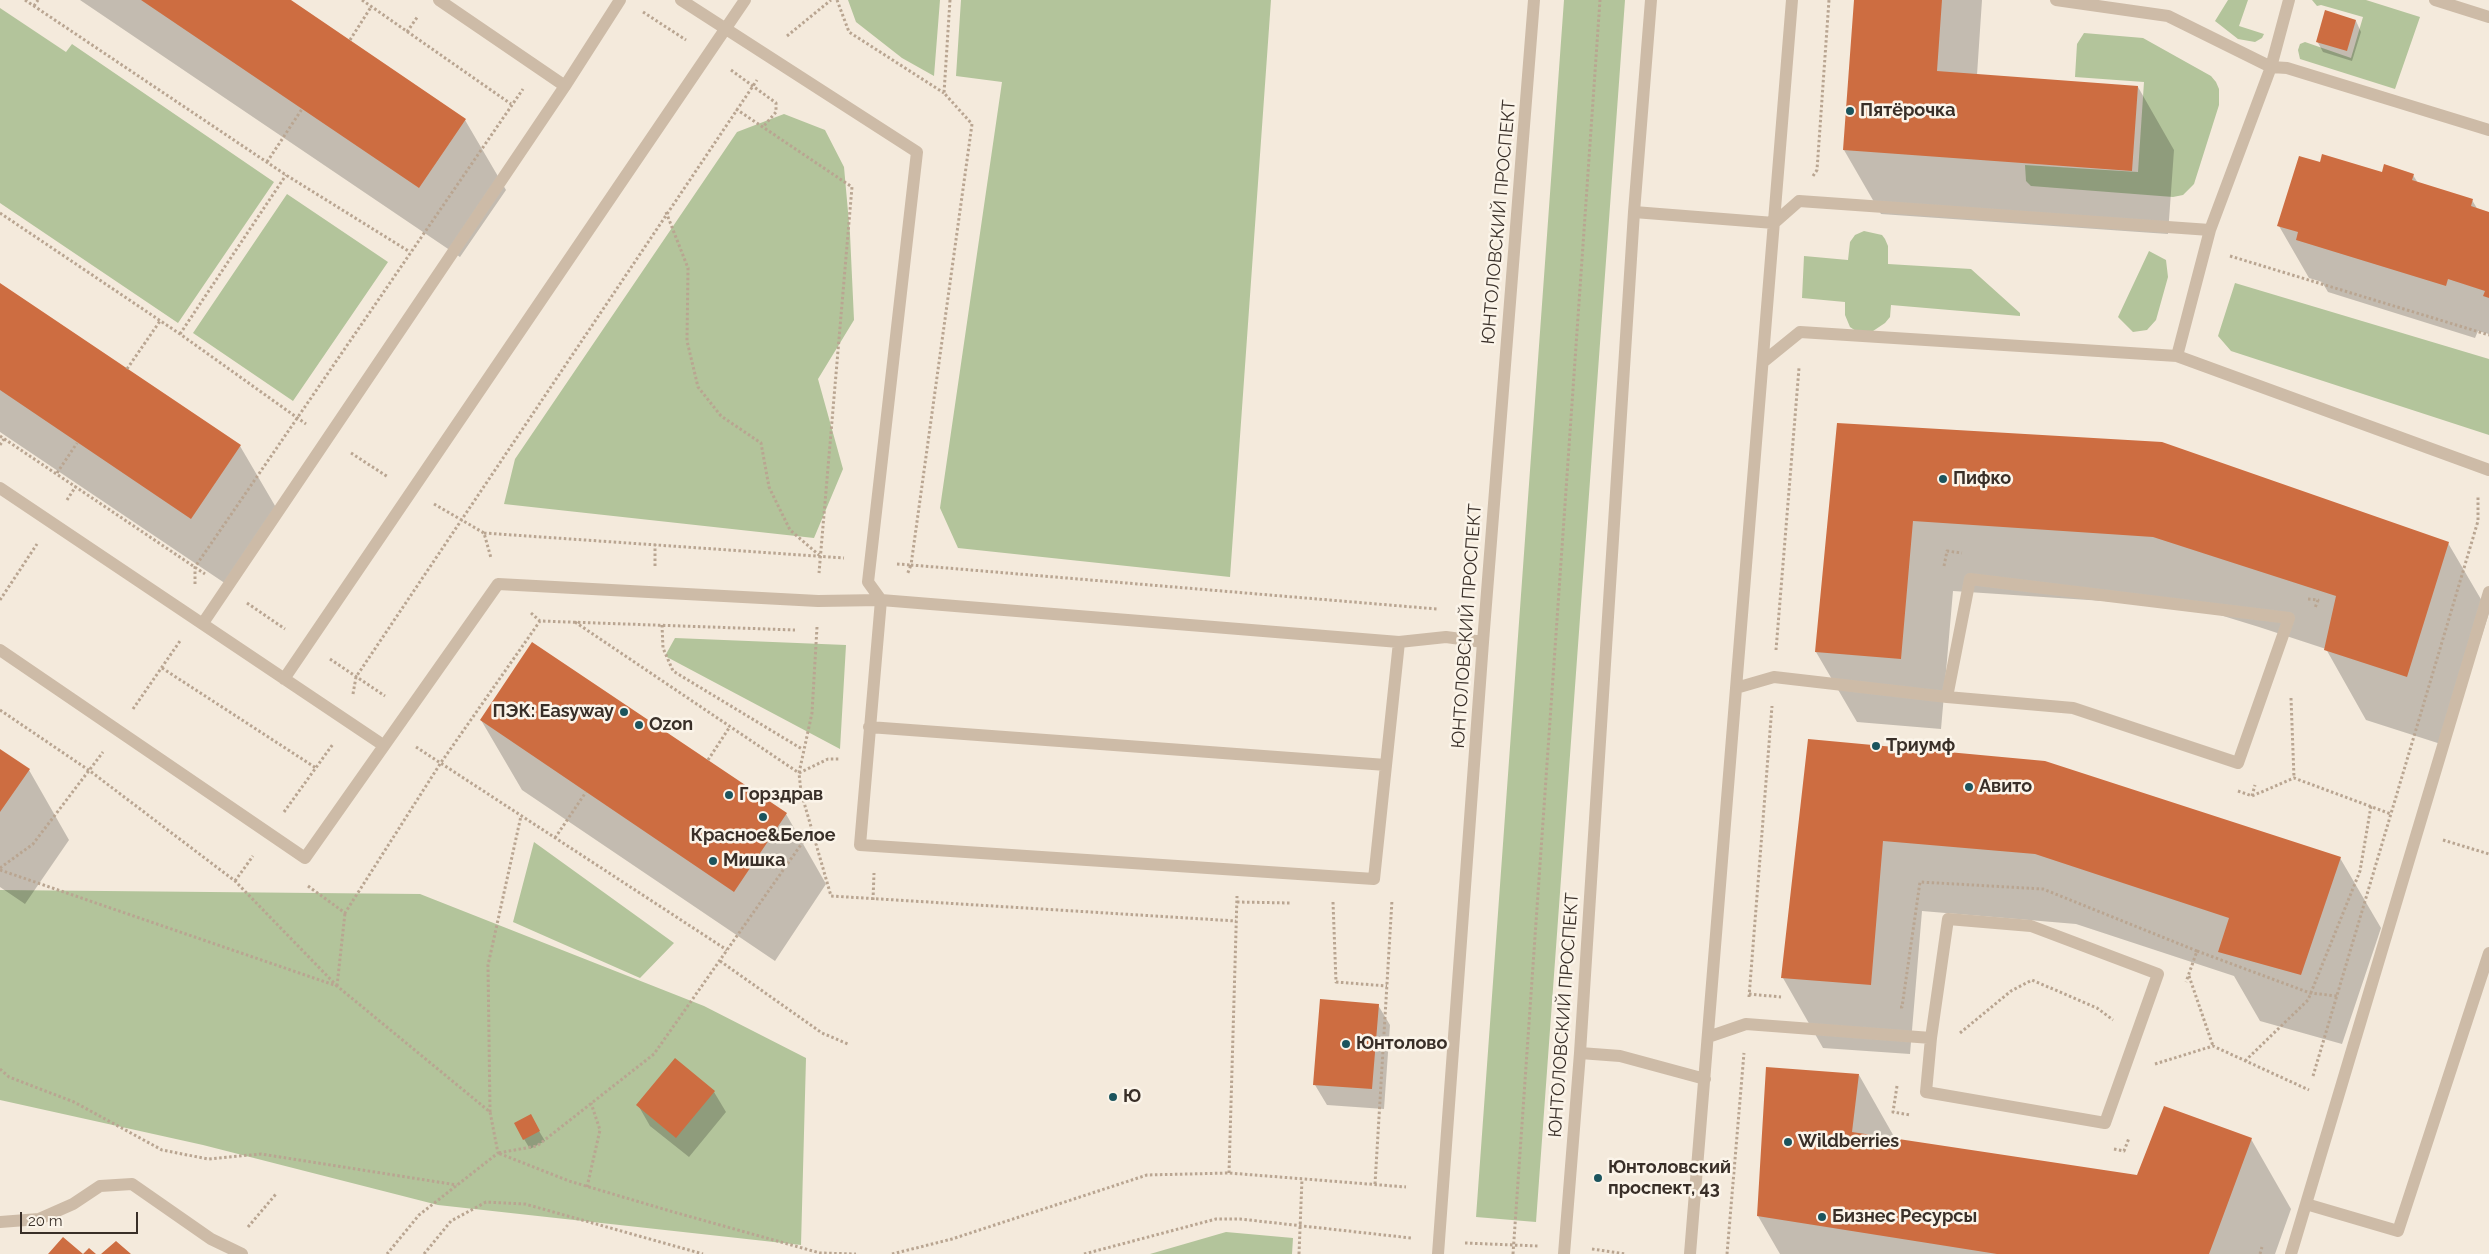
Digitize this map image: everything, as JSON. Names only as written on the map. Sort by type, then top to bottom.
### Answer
[{"type":"street","points":[[439,0],[565,86]]},
{"type":"street","points":[[203,623],[565,86],[620,0]]},
{"type":"street","points":[[681,0],[917,152],[868,582],[881,600],[860,845],[1374,879],[1399,642]]},
{"type":"street","points":[[284,679],[386,533],[745,0]]},
{"type":"street","name":"ЮНТОЛОВСКИЙ ПРОСПЕКТ","points":[[1439,1248],[1483,642],[1534,0]]},
{"type":"street","name":"ЮНТОЛОВСКИЙ ПРОСПЕКТ","points":[[1565,1250],[1580,1053],[1634,212],[1651,0]]},
{"type":"street","points":[[1690,1254],[1792,0]]},
{"type":"street","points":[[2056,0],[2078,1],[2168,16],[2271,66],[2287,68],[2489,130]]},
{"type":"street","points":[[2177,356],[2210,230],[2271,66],[2289,0]]},
{"type":"street","points":[[2435,0],[2489,17]]},
{"type":"street","points":[[1634,212],[1774,223],[1799,201],[2210,230]]},
{"type":"street","points":[[1763,362],[1798,332],[2177,356],[2489,470]]},
{"type":"street","points":[[0,488],[383,745]]},
{"type":"street","points":[[1736,688],[1774,677],[1947,697],[2073,708],[2238,763],[2289,618],[1970,579],[1947,697]]},
{"type":"street","points":[[0,650],[305,858],[498,584],[818,601],[881,600],[1399,642],[1446,637],[1483,642]]},
{"type":"street","points":[[2291,1254],[2489,592]]},
{"type":"street","points":[[869,727],[1386,765]]},
{"type":"street","points":[[1948,918],[2032,926],[2158,974],[2105,1123],[1926,1092],[1931,1038],[1948,918]]},
{"type":"street","points":[[2306,1204],[2398,1231],[2489,953]]},
{"type":"street","points":[[1708,1037],[1746,1024],[1931,1038]]},
{"type":"street","points":[[1580,1053],[1620,1056],[1705,1078]]},
{"type":"street","points":[[0,1222],[38,1219],[73,1204],[100,1186],[132,1184],[229,1249],[242,1254]]},
{"type":"path","points":[[25,0],[286,175],[410,252]]},
{"type":"path","points":[[34,6],[38,0]]},
{"type":"path","points":[[362,0],[511,104]]},
{"type":"path","points":[[235,881],[349,722],[356,676],[666,212],[786,37],[832,0]]},
{"type":"path","points":[[837,0],[850,32],[944,93],[972,124],[911,565],[1439,609]]},
{"type":"path","points":[[944,93],[950,0]]},
{"type":"path","points":[[1513,1254],[1600,0]]},
{"type":"path","points":[[1799,201],[1816,170],[1829,0]]},
{"type":"path","points":[[350,40],[371,7]]},
{"type":"path","points":[[267,162],[302,109]]},
{"type":"path","points":[[736,109],[852,188],[819,555],[812,713],[802,749],[799,773],[801,792],[831,896],[1236,921]]},
{"type":"path","points":[[180,334],[286,175]]},
{"type":"path","points":[[666,212],[688,268],[687,341],[698,387],[721,416],[761,442],[768,486],[790,530],[819,555]]},
{"type":"path","points":[[0,213],[180,334],[296,418]]},
{"type":"path","points":[[2227,255],[2489,335]]},
{"type":"path","points":[[127,369],[160,321]]},
{"type":"path","points":[[1728,1254],[1800,359],[1798,332]]},
{"type":"path","points":[[0,445],[4,439]]},
{"type":"path","points":[[57,473],[78,442]]},
{"type":"path","points":[[1944,570],[1947,550],[1966,553]]},
{"type":"path","points":[[2298,597],[2318,600],[2312,618]]},
{"type":"path","points":[[337,986],[345,913],[440,764],[540,621],[797,630]]},
{"type":"path","points":[[574,622],[729,728],[799,773]]},
{"type":"path","points":[[662,625],[662,648],[673,671],[802,749]]},
{"type":"path","points":[[807,630],[816,630]]},
{"type":"path","points":[[162,668],[316,768]]},
{"type":"path","points":[[2291,689],[2294,778]]},
{"type":"path","points":[[0,710],[90,771],[235,881],[337,986],[490,1112]]},
{"type":"path","points":[[708,760],[729,728]]},
{"type":"path","points":[[393,731],[440,764],[727,950]]},
{"type":"path","points":[[2252,796],[2258,778]]},
{"type":"path","points":[[2234,789],[2252,796],[2294,778],[2391,814]]},
{"type":"path","points":[[555,838],[586,792]]},
{"type":"path","points":[[2245,1061],[2308,1000],[2360,871],[2371,806]]},
{"type":"path","points":[[498,1153],[490,1112],[488,965],[521,816]]},
{"type":"path","points":[[387,1254],[419,1216],[498,1153],[537,1146],[654,1054],[812,829]]},
{"type":"path","points":[[305,858],[308,887],[345,913]]},
{"type":"path","points":[[0,870],[337,986]]},
{"type":"path","points":[[1229,1173],[1238,870]]},
{"type":"path","points":[[1893,1006],[1902,1007],[1920,882],[2043,890],[2310,993],[2337,996]]},
{"type":"path","points":[[1375,1184],[1392,895]]},
{"type":"path","points":[[2186,984],[2197,951]]},
{"type":"path","points":[[720,961],[822,1032],[848,1044]]},
{"type":"path","points":[[2189,975],[2213,1046]]},
{"type":"path","points":[[1931,1038],[1958,1034],[2011,991],[2032,980],[2097,1008],[2135,1037],[2156,1065]]},
{"type":"path","points":[[1749,994],[1787,997]]},
{"type":"path","points":[[2156,1065],[2213,1046],[2309,1090]]},
{"type":"path","points":[[2153,1074],[2159,1056]]},
{"type":"path","points":[[0,1069],[9,1077],[74,1102],[162,1150],[208,1159],[261,1154],[458,1185]]},
{"type":"path","points":[[1898,1077],[1893,1112],[1912,1115]]},
{"type":"path","points":[[587,1186],[600,1130],[591,1102]]},
{"type":"path","points":[[2105,1147],[2124,1151],[2130,1134]]},
{"type":"path","points":[[498,1153],[587,1186],[820,1252],[856,1254]]},
{"type":"path","points":[[892,1254],[952,1239],[1147,1175],[1229,1173],[1406,1187]]},
{"type":"path","points":[[1299,1254],[1302,1179]]},
{"type":"path","points":[[229,1249],[276,1194]]},
{"type":"path","points":[[424,1254],[452,1221],[486,1202],[525,1204],[703,1254]]},
{"type":"path","points":[[1084,1254],[1216,1219],[1301,1226],[1439,1248],[1514,1245],[1626,1254]]},
{"type":"green space","points":[[848,0],[940,0],[934,76],[902,58],[856,22]]},
{"type":"green space","points":[[961,0],[1271,0],[1230,577],[958,548],[940,508],[1002,82],[956,76]]},
{"type":"green space","points":[[1564,0],[1625,0],[1536,1222],[1476,1217]]},
{"type":"green space","points":[[2228,0],[2248,0],[2239,26],[2264,34],[2262,38],[2255,42],[2238,39],[2215,21]]},
{"type":"green space","points":[[2312,0],[2366,0],[2420,17],[2395,89],[2300,59],[2298,50],[2300,44],[2305,42],[2351,58],[2363,17],[2321,5],[2317,6]]},
{"type":"green space","points":[[0,8],[66,52],[72,44],[274,182],[178,323],[0,203]]},
{"type":"green space","points":[[2084,33],[2143,38],[2211,76],[2216,82],[2219,89],[2219,105],[2194,184],[2183,195],[2173,197],[2031,186],[2026,181],[2025,165],[2138,172],[2144,82],[2075,77],[2077,44]]},
{"type":"green space","points":[[784,114],[825,130],[844,167],[850,234],[854,320],[818,379],[843,469],[814,538],[504,504],[515,459],[737,132]]},
{"type":"green space","points":[[287,194],[388,262],[293,401],[193,333]]},
{"type":"green space","points":[[1864,231],[1882,235],[1885,239],[1888,246],[1888,264],[1971,269],[2020,313],[2020,316],[1891,305],[1890,317],[1885,323],[1870,333],[1859,333],[1850,327],[1845,315],[1845,302],[1802,298],[1804,256],[1848,260],[1850,242],[1855,235]]},
{"type":"green space","points":[[2149,251],[2166,260],[2168,277],[2156,320],[2147,330],[2133,332],[2118,317]]},
{"type":"green space","points":[[2235,283],[2489,359],[2489,435],[2231,351],[2218,336]]},
{"type":"green space","points":[[675,638],[846,645],[840,749],[665,656]]},
{"type":"green space","points":[[534,842],[674,943],[640,978],[513,922]]},
{"type":"green space","points":[[0,890],[420,894],[704,1006],[806,1058],[801,1245],[438,1205],[203,1145],[0,1100]]},
{"type":"green space","points":[[1226,1232],[1293,1238],[1292,1254],[1150,1254]]},
{"type":"building","points":[[141,0],[291,0],[466,119],[419,188]]},
{"type":"building","points":[[1854,0],[1942,0],[1937,71],[2138,86],[2132,171],[1843,150]]},
{"type":"building","points":[[2325,10],[2356,20],[2347,51],[2316,42]]},
{"type":"building","points":[[2322,154],[2382,172],[2384,164],[2414,174],[2412,180],[2473,199],[2471,206],[2489,212],[2489,298],[2483,296],[2485,291],[2448,279],[2446,286],[2296,240],[2298,232],[2277,226],[2299,156],[2320,162]]},
{"type":"building","points":[[0,283],[241,445],[191,519],[0,390]]},
{"type":"building","points":[[1837,423],[2162,442],[2449,542],[2407,677],[2324,650],[2336,596],[2153,537],[1913,521],[1901,659],[1815,652]]},
{"type":"building","points":[[532,642],[787,813],[734,892],[480,720]]},
{"type":"building","points":[[1808,739],[2045,761],[2341,857],[2301,975],[2218,952],[2229,918],[2035,854],[1883,841],[1871,985],[1781,978]]},
{"type":"building","points":[[0,749],[30,769],[0,812]]},
{"type":"building","name":"Юнтолово","points":[[1320,999],[1379,1004],[1372,1089],[1313,1085]]},
{"type":"building","points":[[675,1058],[715,1091],[676,1138],[636,1105]]},
{"type":"building","points":[[1766,1067],[1859,1074],[1852,1132],[2137,1175],[2164,1106],[2252,1138],[2209,1254],[1997,1254],[1757,1216]]},
{"type":"building","points":[[531,1114],[540,1131],[523,1140],[514,1123]]},
{"type":"building","points":[[63,1237],[83,1254],[48,1254]]},
{"type":"building","points":[[116,1241],[131,1254],[101,1254]]},
{"type":"building","points":[[89,1248],[96,1254],[83,1254]]},
{"type":"place","name":"Пятёрочка","points":[[1850,111]]},
{"type":"place","name":"Пифко","points":[[1943,479]]},
{"type":"place","name":"ПЭК: Easyway","points":[[624,712]]},
{"type":"place","name":"Ozon","points":[[639,725]]},
{"type":"place","name":"Триумф","points":[[1876,746]]},
{"type":"place","name":"Авито","points":[[1969,787]]},
{"type":"place","name":"Горздрав","points":[[729,795]]},
{"type":"place","name":"Красное&Белое","points":[[763,817]]},
{"type":"place","name":"Мишка","points":[[713,861]]},
{"type":"place","name":"Юнтолово","points":[[1346,1044]]},
{"type":"place","name":"Ю","points":[[1113,1097]]},
{"type":"place","name":"Wildberries","points":[[1788,1142]]},
{"type":"place","name":"Юнтоловский проспект, 43","points":[[1598,1178]]},
{"type":"place","name":"Бизнес Ресурсы","points":[[1822,1217]]}]
